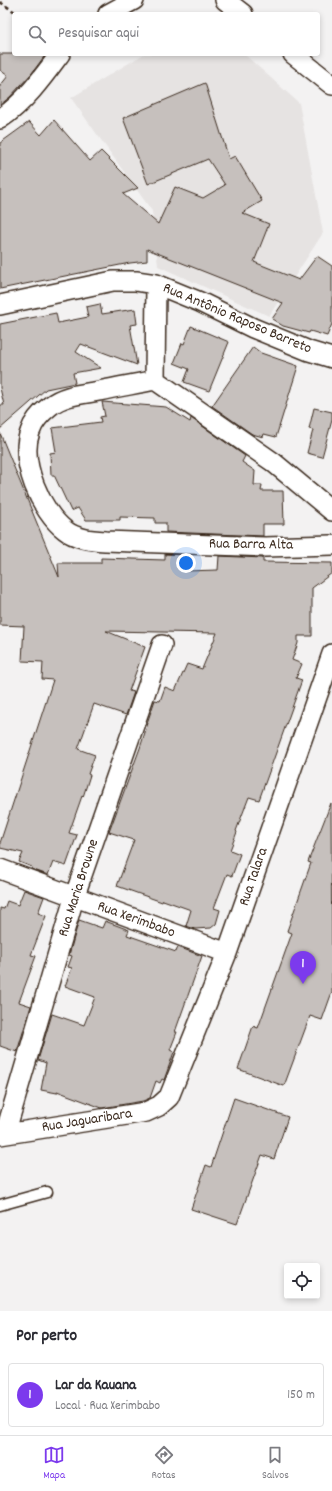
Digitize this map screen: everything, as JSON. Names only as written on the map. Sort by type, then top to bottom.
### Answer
[{"type":"street","points":[[112,12],[134,0]]},
{"type":"street","points":[[225,0],[240,12]]},
{"type":"street","points":[[0,119],[36,86],[58,56]]},
{"type":"street","points":[[296,56],[332,85]]},
{"type":"street","name":"Rua Antônio Raposo Barreto","points":[[0,305],[113,281],[136,281],[156,284],[200,302],[253,328],[302,348],[332,358]]},
{"type":"street","points":[[156,284],[155,380],[273,462],[332,511]]},
{"type":"street","name":"Rua Barra Alta","points":[[155,380],[66,397],[51,405],[37,418],[27,442],[28,460],[32,480],[39,498],[53,519],[66,531],[86,539],[106,541],[265,547],[332,545]]},
{"type":"street","name":"Rua Maria Browne","points":[[2,1134],[74,898],[162,645]]},
{"type":"street","name":"Rua Talara","points":[[169,1097],[227,953],[332,654]]},
{"type":"street","name":"Rua Xerimbabo","points":[[0,870],[227,953]]},
{"type":"street","name":"Rua Jaguaribara","points":[[2,1134],[146,1112],[159,1106],[169,1097]]},
{"type":"lane","points":[[0,1204],[47,1192]]},
{"type":"path","points":[[0,2],[15,12]]},
{"type":"shaded area","points":[[141,56],[246,56],[299,103],[323,233],[269,316],[158,266],[152,211],[71,98]]},
{"type":"building","points":[[0,54],[12,54],[12,56],[45,56],[32,73],[10,97],[0,105],[0,86],[8,76],[0,70]]},
{"type":"building","points":[[205,83],[229,159],[235,156],[262,201],[242,213],[269,224],[254,262],[299,280],[317,256],[332,266],[332,324],[327,336],[283,326],[272,319],[283,303],[147,249],[147,261],[130,263],[0,289],[0,143],[29,122],[41,135],[54,120],[90,161],[101,151],[138,188],[123,194],[158,224],[175,187],[203,198],[225,185],[208,159],[148,184],[123,118]]},
{"type":"building","points":[[100,304],[102,314],[135,309],[137,324],[130,325],[137,365],[81,344],[76,352],[101,368],[73,373],[75,383],[46,389],[0,429],[0,405],[4,405],[0,388],[0,324],[56,313],[58,323],[88,317],[86,307]]},
{"type":"building","points":[[191,326],[229,342],[209,391],[184,382],[189,369],[174,363]]},
{"type":"building","points":[[253,347],[261,353],[298,366],[276,437],[264,434],[263,437],[252,434],[212,406]]},
{"type":"building","points":[[102,402],[166,407],[190,422],[191,418],[245,456],[242,462],[255,471],[254,485],[262,485],[261,491],[283,491],[284,524],[263,524],[263,536],[166,532],[166,523],[155,523],[155,518],[120,517],[120,520],[86,520],[78,508],[71,511],[54,475],[51,475],[50,453],[56,452],[52,428],[101,422],[100,417],[105,416]]},
{"type":"building","points":[[314,408],[332,412],[332,420],[322,457],[307,453],[313,430],[309,429]]},
{"type":"building","points":[[0,433],[59,577],[58,563],[101,563],[101,558],[165,560],[165,554],[186,555],[186,571],[218,570],[219,556],[263,558],[263,562],[332,563],[332,573],[312,588],[312,636],[298,636],[298,643],[292,660],[302,664],[296,678],[302,680],[259,800],[249,797],[236,831],[237,832],[230,850],[240,854],[232,876],[227,874],[214,908],[220,910],[216,924],[211,928],[195,929],[186,926],[191,910],[163,900],[162,902],[117,886],[134,840],[109,832],[140,748],[155,700],[160,701],[165,687],[175,691],[187,664],[202,669],[217,633],[106,631],[145,647],[129,691],[134,692],[126,715],[94,704],[78,749],[95,755],[88,774],[90,775],[83,797],[82,796],[69,833],[77,835],[66,866],[53,862],[48,875],[31,869],[32,867],[19,862],[23,853],[0,848],[0,843],[53,680],[42,679],[43,662],[22,661],[24,626],[0,625]]},
{"type":"building","points":[[331,803],[332,992],[322,1020],[310,1016],[284,1086],[238,1069],[253,1026],[258,1028],[292,933],[287,931],[311,863],[308,862]]},
{"type":"building","points":[[24,890],[44,897],[38,913],[46,916],[31,955],[36,956],[19,1002],[31,1006],[17,1052],[0,1046],[0,908],[4,909],[7,901],[18,905]]},
{"type":"building","points":[[79,920],[102,928],[105,921],[129,930],[127,935],[176,952],[178,947],[202,956],[175,1032],[177,1032],[170,1050],[174,1052],[164,1080],[162,1079],[160,1083],[156,1081],[150,1098],[143,1101],[102,1108],[57,1091],[57,1093],[41,1090],[46,1063],[38,1060],[52,1014],[84,1025],[95,997],[65,986],[72,968],[68,967],[72,956],[69,955]]},
{"type":"building","points":[[234,1098],[288,1117],[274,1159],[262,1155],[237,1224],[191,1209],[206,1165],[211,1167]]},
{"type":"place","name":"Lar da Kauana","points":[[303,984]]}]
